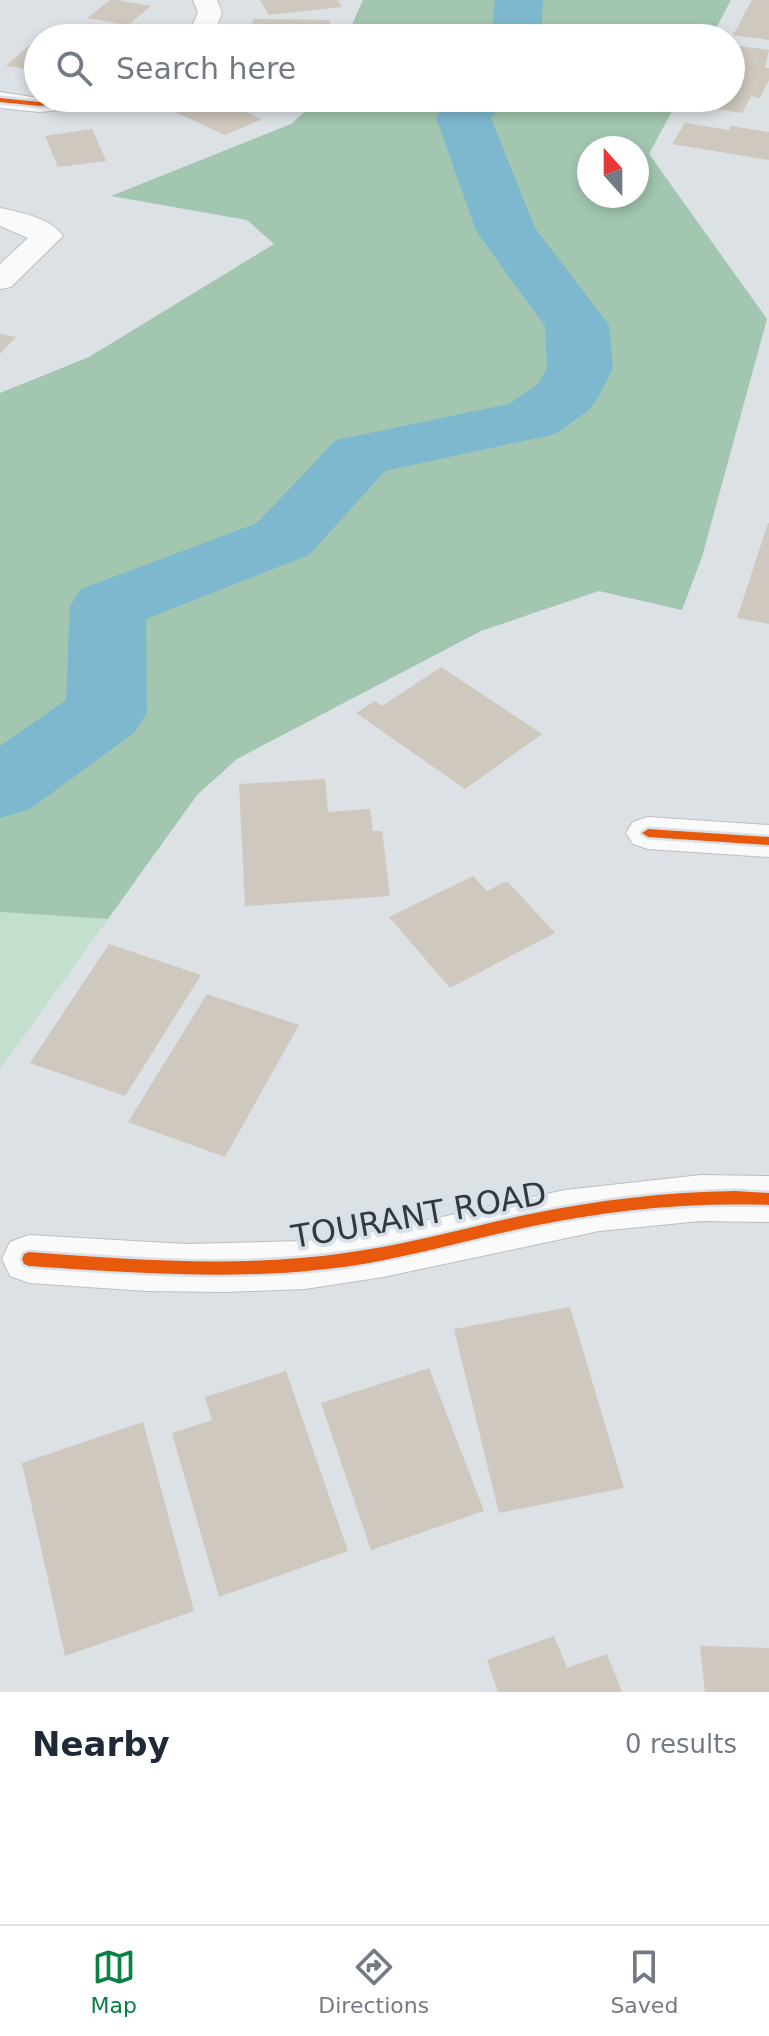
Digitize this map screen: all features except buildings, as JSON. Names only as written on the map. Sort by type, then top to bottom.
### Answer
[{"type":"street","points":[[205,0],[210,13],[205,24]]},
{"type":"street","points":[[0,100],[24,102]]},
{"type":"street","points":[[0,217],[15,220],[48,236],[0,280]]},
{"type":"street","points":[[648,833],[769,841]]},
{"type":"street","name":"TOURANT ROAD","points":[[29,1259],[136,1267],[290,1267],[375,1255],[604,1207],[726,1196],[769,1199]]},
{"type":"green space","points":[[363,0],[731,0],[718,24],[352,24]]},
{"type":"green space","points":[[304,112],[672,112],[649,154],[767,319],[702,557],[682,610],[599,591],[481,631],[237,759],[197,795],[108,919],[0,912],[0,393],[89,357],[274,244],[247,220],[111,196],[291,124]]},
{"type":"green space","points":[[0,912],[108,919],[0,1069]]},
{"type":"waterway","points":[[517,24],[519,0]]},
{"type":"waterway","points":[[0,788],[106,712],[108,606],[283,539],[361,455],[531,420],[565,396],[580,368],[577,325],[506,231],[463,117],[467,112]]},
{"type":"cycle path","points":[[0,100],[24,102]]},
{"type":"cycle path","points":[[648,833],[769,841]]},
{"type":"cycle path","points":[[29,1259],[186,1268],[305,1265],[383,1254],[531,1220],[633,1203],[701,1198],[769,1199]]}]
